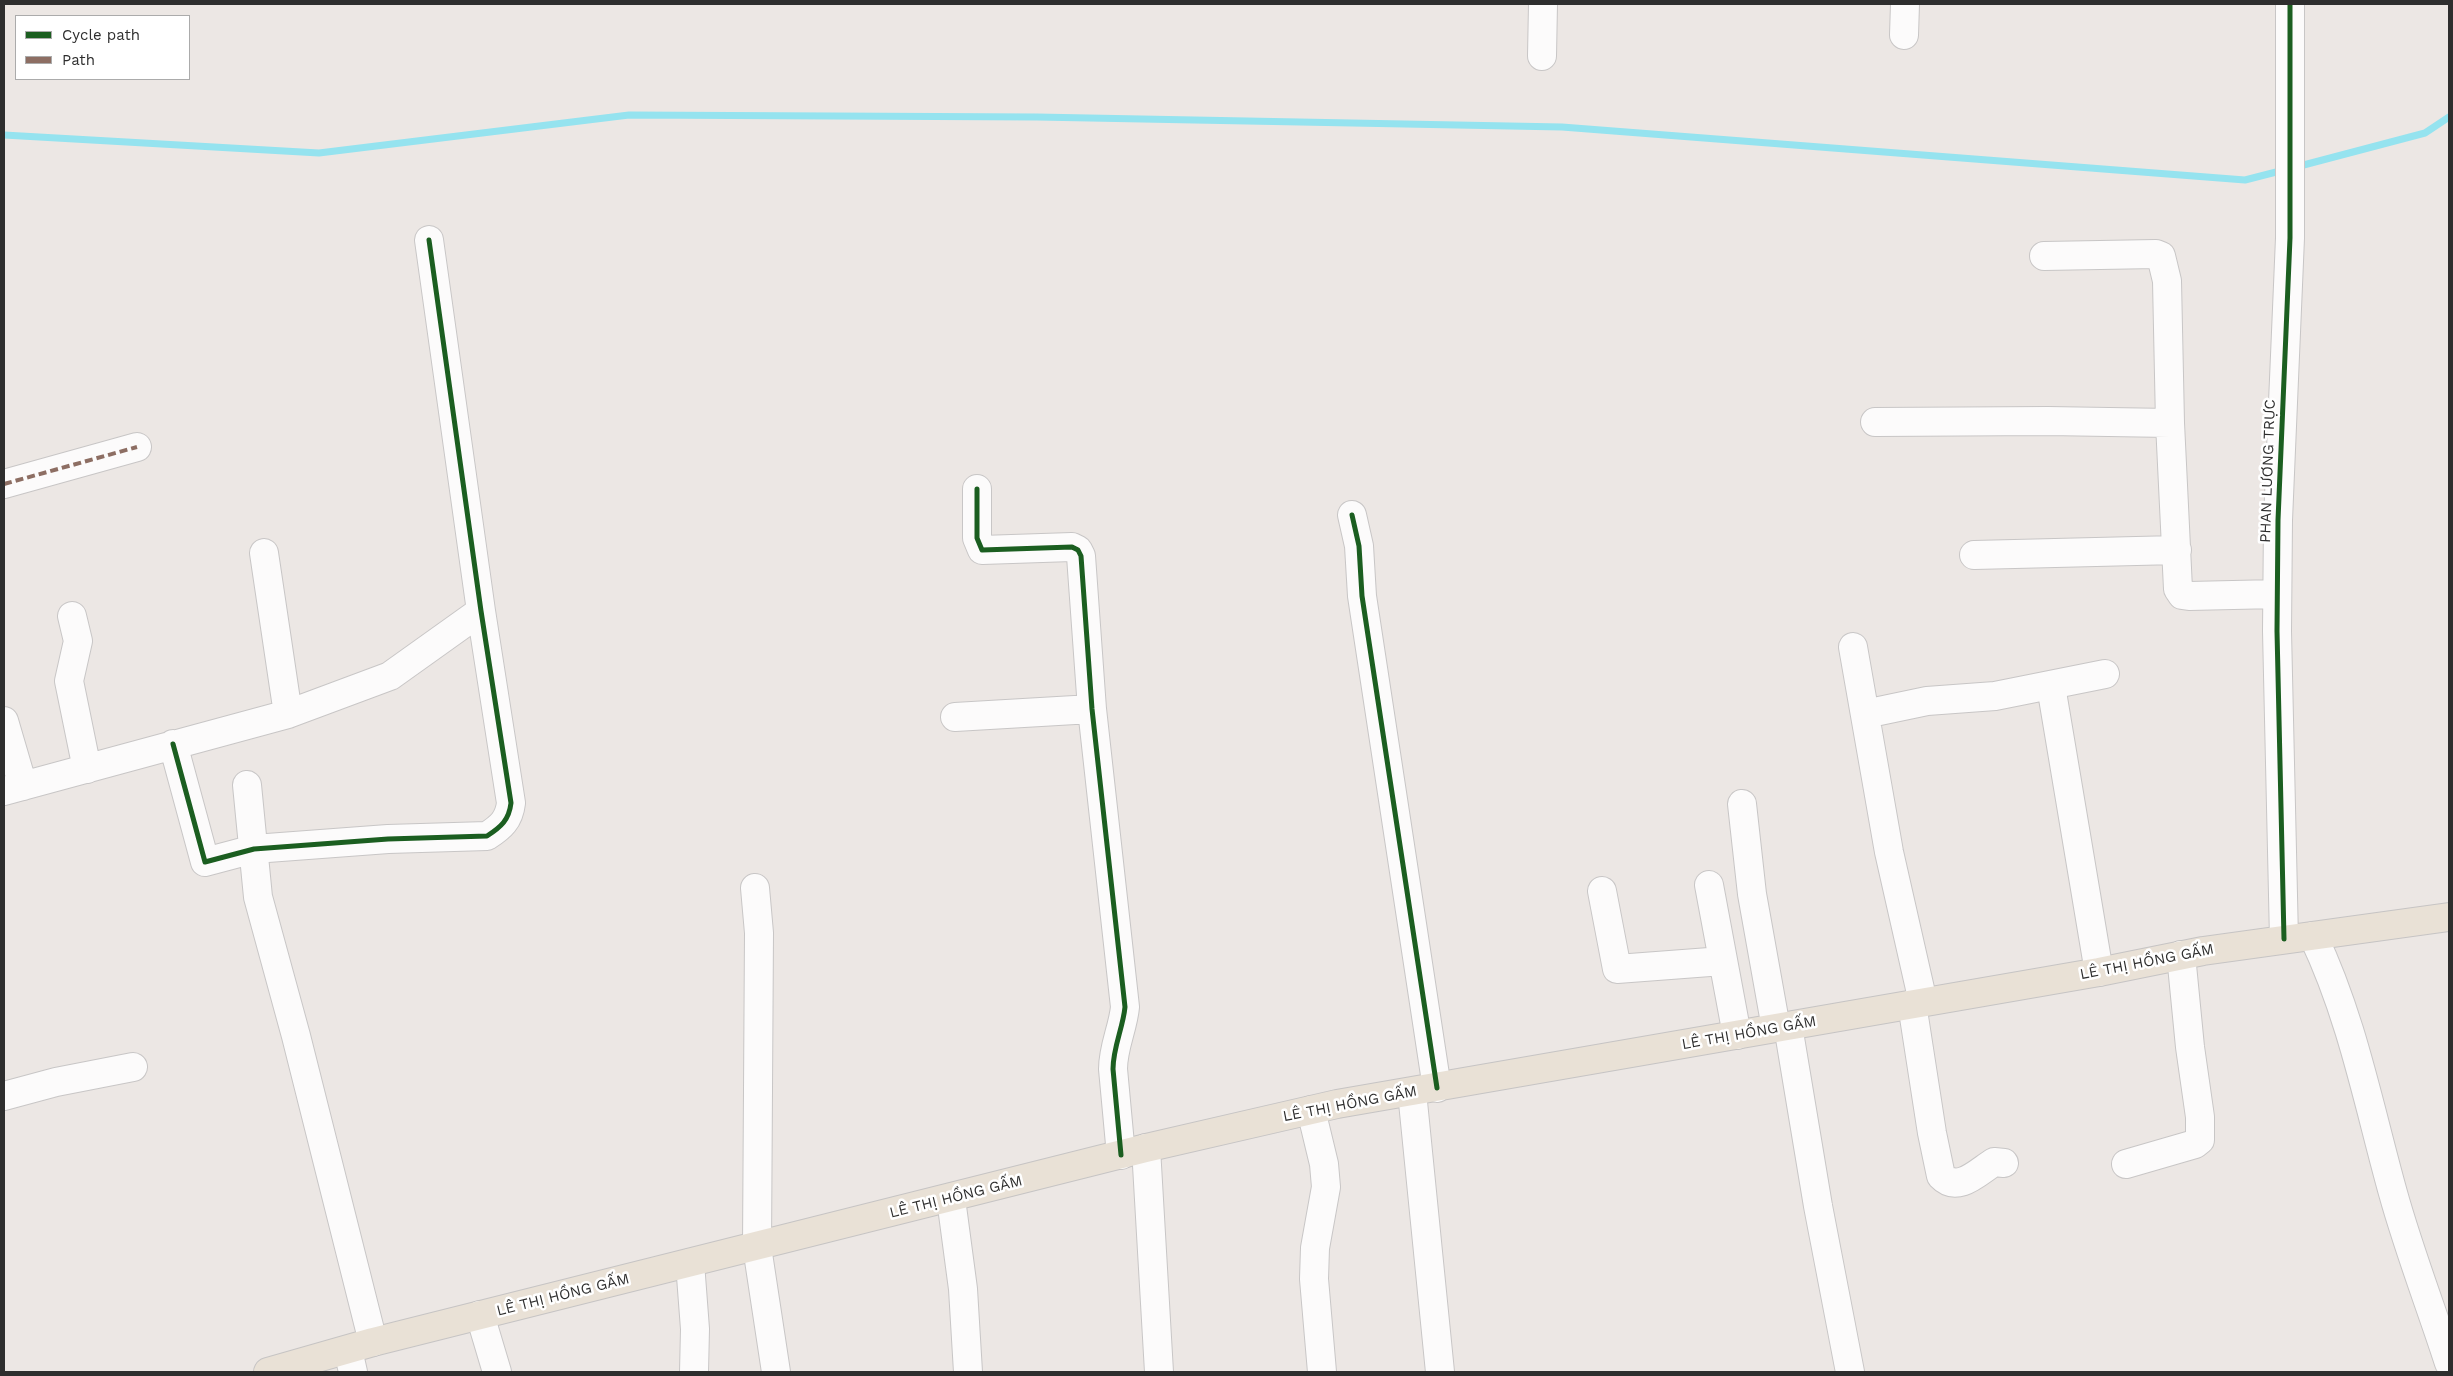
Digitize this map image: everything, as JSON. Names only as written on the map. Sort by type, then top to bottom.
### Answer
[{"type":"main road","name":"LÊ THỊ HỒNG GẤM","points":[[268,1372],[358,1355],[480,1315],[1134,1152],[1311,1110],[2099,972],[2181,955],[2449,917]]},
{"type":"street","points":[[1542,56],[1543,4]]},
{"type":"street","points":[[1904,35],[1905,4]]},
{"type":"street","name":"PHAN LƯƠNG TRỰC","points":[[2284,939],[2277,594],[2278,520],[2290,238],[2290,4]]},
{"type":"street","points":[[173,744],[205,862],[254,849],[388,839],[488,836],[498,829],[510,813],[511,803],[481,611],[429,240]]},
{"type":"street","points":[[2044,256],[2156,254],[2162,256],[2167,281],[2170,423],[2178,589],[2182,595],[2277,594]]},
{"type":"street","points":[[1875,422],[2048,421],[2170,423]]},
{"type":"street","points":[[4,484],[137,447]]},
{"type":"street","points":[[977,489],[977,538],[982,550],[1072,546],[1078,550],[1081,556],[1092,709],[1125,1007],[1124,1020],[1113,1056],[1113,1069],[1134,1152],[1159,1372]]},
{"type":"street","points":[[1352,515],[1359,546],[1362,596],[1424,1090],[1440,1372]]},
{"type":"street","points":[[1974,556],[2177,550]]},
{"type":"street","points":[[264,553],[288,714]]},
{"type":"street","points":[[4,721],[13,788],[288,714],[390,676],[481,611]]},
{"type":"street","points":[[72,616],[78,641],[76,658],[69,674],[69,681],[87,769]]},
{"type":"street","points":[[1853,647],[1918,1003],[1930,1124],[1941,1176],[1945,1180],[1957,1183],[1970,1179],[1994,1162],[2004,1163]]},
{"type":"street","points":[[1864,714],[1927,701],[1980,698],[2051,686],[2105,674]]},
{"type":"street","points":[[2051,686],[2099,972]]},
{"type":"street","points":[[955,717],[1092,709]]},
{"type":"street","points":[[247,785],[258,898],[298,1045],[358,1355]]},
{"type":"street","points":[[1742,804],[1752,894],[1782,1027],[1850,1372]]},
{"type":"street","points":[[1710,885],[1737,1035]]},
{"type":"street","points":[[755,888],[759,932],[757,1246],[776,1372]]},
{"type":"street","points":[[1602,891],[1617,970],[1723,961]]},
{"type":"street","points":[[2313,936],[2327,966],[2340,1002],[2397,1206],[2449,1365],[2441,1372]]},
{"type":"street","points":[[2126,1164],[2195,1144],[2200,1140],[2200,1117],[2190,1047],[2181,955]]},
{"type":"street","points":[[4,1096],[56,1082],[133,1067]]},
{"type":"street","points":[[1311,1110],[1324,1164],[1326,1187],[1315,1248],[1314,1279],[1322,1372]]},
{"type":"street","points":[[950,1199],[963,1289],[968,1372]]},
{"type":"street","points":[[690,1263],[695,1329],[694,1372]]},
{"type":"street","points":[[480,1315],[497,1372]]},
{"type":"waterway","points":[[4,135],[319,153],[629,115],[1037,117],[1562,127],[2245,180],[2284,170]]},
{"type":"waterway","points":[[2296,167],[2425,133],[2449,117]]},
{"type":"marked path","points":[[4,484],[137,447]]},
{"type":"cycle path","points":[[2284,939],[2277,631],[2278,520],[2290,238],[2290,4]]},
{"type":"cycle path","points":[[173,744],[205,862],[254,849],[388,839],[487,836],[506,819],[511,803],[481,611],[429,240]]},
{"type":"cycle path","points":[[977,489],[977,538],[982,550],[1072,547],[1078,550],[1081,556],[1092,709],[1125,1007],[1113,1069],[1121,1155]]},
{"type":"cycle path","points":[[1352,515],[1359,546],[1362,596],[1437,1088]]}]
